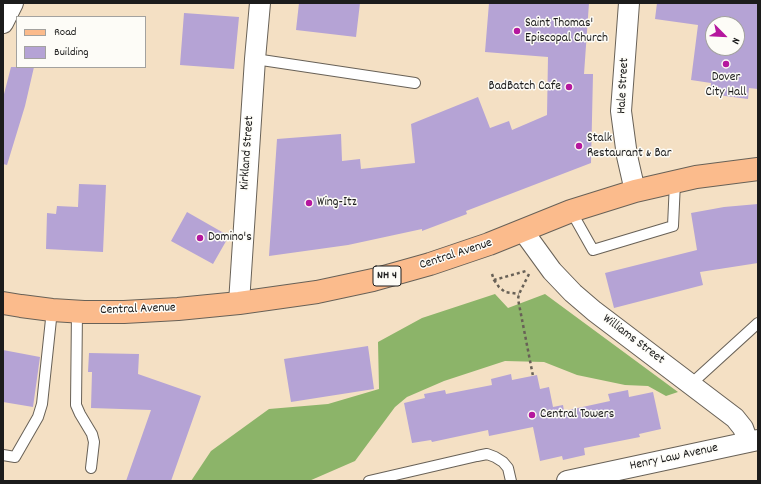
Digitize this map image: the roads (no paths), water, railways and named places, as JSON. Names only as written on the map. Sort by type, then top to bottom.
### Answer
[{"type":"main road","name":"Central Avenue","points":[[3,302],[20,306],[52,310],[77,312],[124,312],[239,304],[317,292],[373,280],[430,264],[489,244],[571,211],[635,191],[696,177],[758,170]]},
{"type":"street","points":[[3,23],[13,3]]},
{"type":"street","name":"Kirkland Street","points":[[239,304],[260,3]]},
{"type":"street","name":"Hale Street","points":[[629,3],[621,111],[627,156],[635,191]]},
{"type":"street","name":"Williams Street","points":[[523,230],[552,271],[573,292],[594,311],[735,418],[753,441]]},
{"type":"street","name":"Henry Law Avenue","points":[[567,481],[753,441]]},
{"type":"lane","points":[[255,59],[415,83]]},
{"type":"lane","points":[[571,211],[593,250],[673,226],[675,182]]},
{"type":"lane","points":[[3,455],[15,457],[38,417],[42,404],[52,310]]},
{"type":"lane","points":[[77,312],[76,405],[92,434],[94,442],[91,468]]},
{"type":"lane","points":[[691,384],[758,323]]},
{"type":"lane","points":[[369,481],[487,454],[495,456],[508,468],[511,481]]},
{"type":"place","name":"Saint Thomas' Episcopal Church","points":[[517,31]]},
{"type":"place","name":"Dover City Hall","points":[[726,64]]},
{"type":"place","name":"BadBatch Cafe","points":[[569,87]]},
{"type":"place","name":"Stalk Restaurant & Bar","points":[[579,146]]},
{"type":"place","name":"Wing-Itz","points":[[309,203]]},
{"type":"place","name":"Domino's","points":[[200,238]]},
{"type":"place","name":"Central Towers","points":[[532,415]]}]
